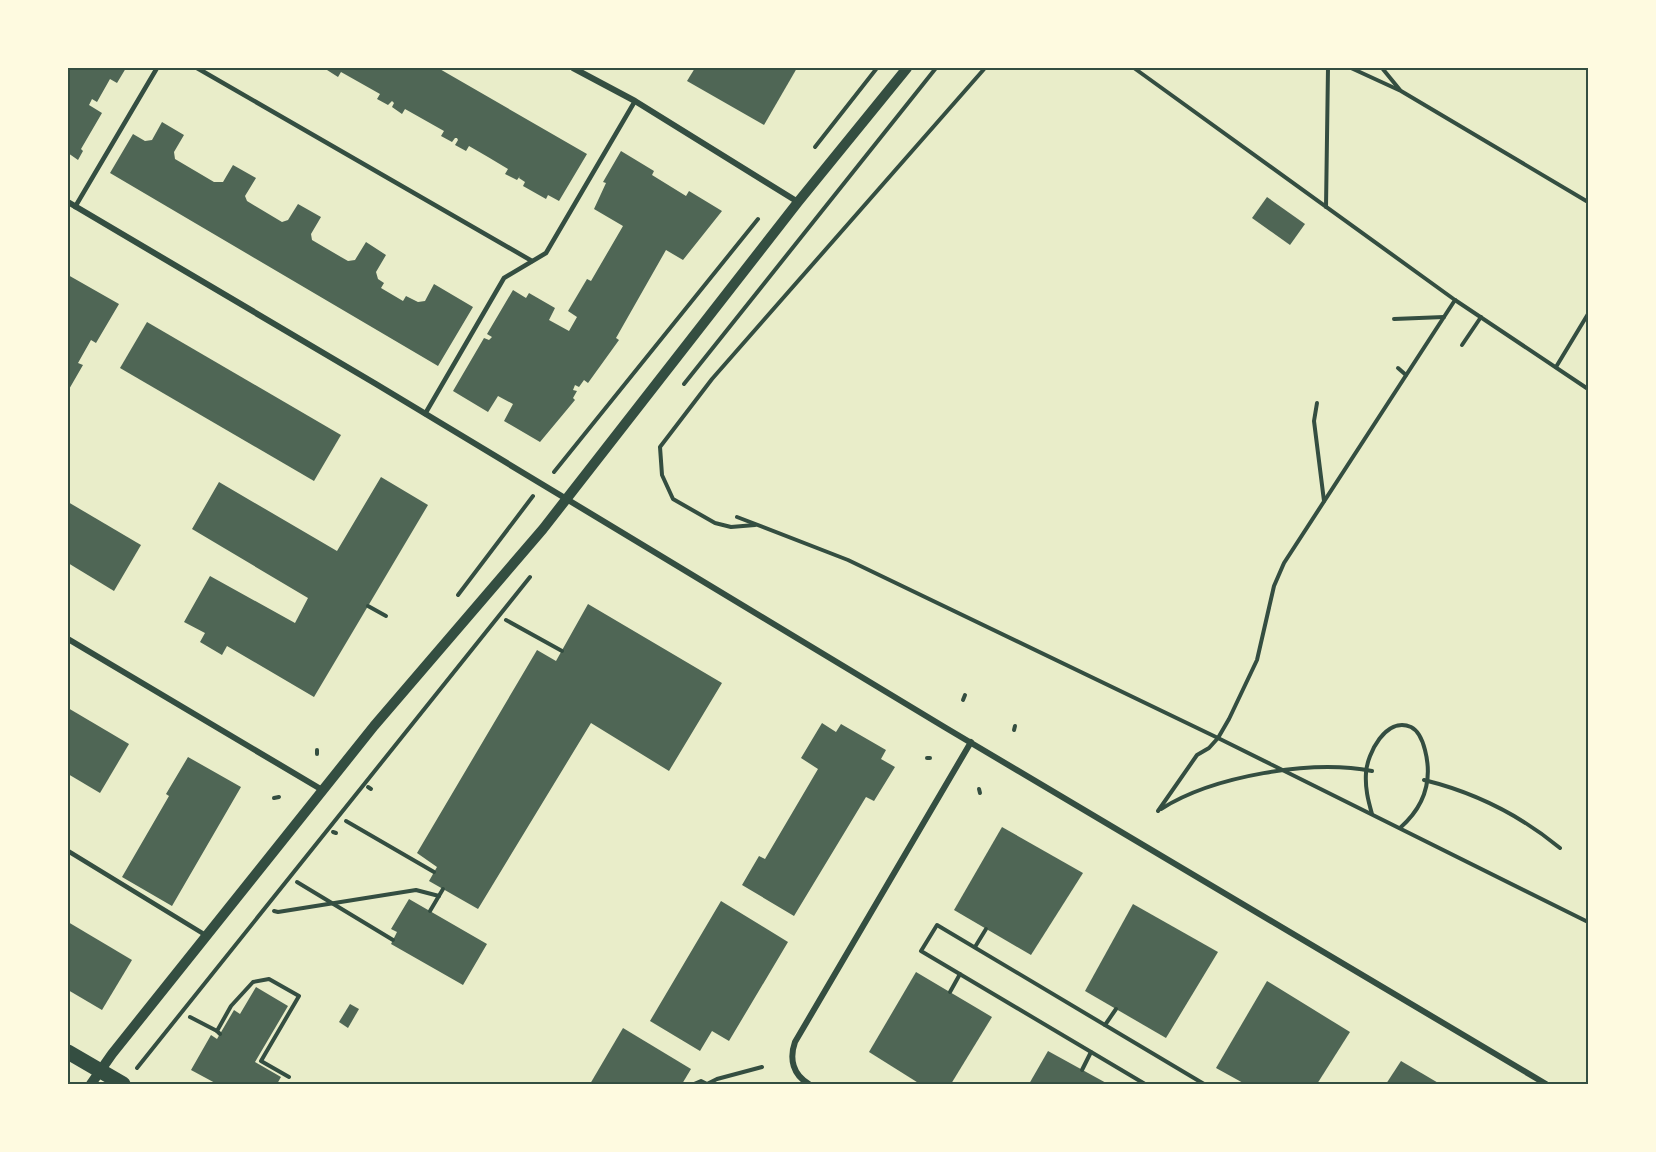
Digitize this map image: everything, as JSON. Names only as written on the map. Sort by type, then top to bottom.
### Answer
[{"type":"main road","points":[[68,1052],[123,1084]]},
{"type":"street","points":[[573,68],[635,101],[798,202]]},
{"type":"street","points":[[91,1084],[374,726],[543,529],[798,202],[907,68]]},
{"type":"street","points":[[68,202],[1546,1084]]},
{"type":"street","points":[[68,639],[324,791]]},
{"type":"street","points":[[809,1084],[796,1073],[792,1062],[791,1051],[795,1042],[971,742]]},
{"type":"lane","points":[[75,207],[157,68]]},
{"type":"lane","points":[[197,68],[208,70],[532,261]]},
{"type":"lane","points":[[425,414],[504,278],[546,253],[635,101]]},
{"type":"lane","points":[[68,851],[207,936]]},
{"type":"path","points":[[814,148],[877,68]]},
{"type":"path","points":[[677,393],[936,68]]},
{"type":"path","points":[[759,525],[731,527],[715,523],[673,500],[662,475],[660,447],[712,379],[985,68]]},
{"type":"path","points":[[1134,68],[1455,300],[1588,389]]},
{"type":"path","points":[[1326,207],[1328,68]]},
{"type":"path","points":[[1352,68],[1401,91],[1588,202]]},
{"type":"path","points":[[1382,68],[1401,91]]},
{"type":"path","points":[[543,485],[779,190]]},
{"type":"path","points":[[1372,771],[1333,768],[1257,775],[1214,785],[1174,801],[1158,811],[1197,755],[1209,748],[1218,738],[1257,660],[1278,573],[1455,300]]},
{"type":"path","points":[[1556,367],[1588,314]]},
{"type":"path","points":[[1394,319],[1444,317]]},
{"type":"path","points":[[1462,345],[1480,317]]},
{"type":"path","points":[[1398,368],[1406,375]]},
{"type":"path","points":[[1317,403],[1314,421],[1324,502]]},
{"type":"path","points":[[737,517],[848,560],[1286,771],[1588,922]]},
{"type":"path","points":[[123,1084],[533,574]]},
{"type":"path","points":[[368,606],[386,616]]},
{"type":"path","points":[[506,620],[562,651]]},
{"type":"path","points":[[1373,814],[1368,800],[1366,770],[1371,753],[1383,735],[1392,728],[1401,725],[1410,727],[1424,742],[1428,759],[1426,791],[1412,818],[1400,828]]},
{"type":"path","points":[[1426,780],[1483,800],[1525,822],[1560,848]]},
{"type":"path","points":[[346,821],[434,872]]},
{"type":"path","points":[[297,882],[393,940]]},
{"type":"path","points":[[430,911],[443,889]]},
{"type":"path","points":[[274,911],[416,890],[439,896]]},
{"type":"path","points":[[1145,1084],[921,951],[937,925],[1204,1084]]},
{"type":"path","points":[[975,947],[986,929]]},
{"type":"path","points":[[950,992],[960,974]]},
{"type":"path","points":[[190,1017],[218,1033],[231,1005],[253,982],[269,979],[299,996],[261,1060],[289,1077]]},
{"type":"path","points":[[1105,1025],[1116,1009]]},
{"type":"path","points":[[1082,1070],[1091,1052]]},
{"type":"path","points":[[694,1084],[701,1081],[707,1084],[717,1078],[762,1067]]},
{"type":"building","points":[[68,68],[126,68],[117,83],[110,79],[97,102],[92,99],[89,105],[102,113],[81,149],[83,151],[78,160],[68,153]]},
{"type":"building","points":[[329,68],[438,68],[587,154],[559,201],[548,195],[546,199],[523,186],[525,182],[519,178],[520,176],[517,180],[505,174],[508,169],[488,157],[469,146],[466,151],[455,145],[457,138],[452,142],[441,136],[444,131],[405,109],[402,114],[392,107],[394,103],[392,101],[388,105],[377,99],[380,94],[341,72],[338,77],[327,70]]},
{"type":"building","points":[[695,68],[797,68],[764,125],[687,81]]},
{"type":"building","points":[[162,122],[184,135],[174,152],[175,159],[214,182],[223,182],[233,165],[256,178],[245,196],[247,201],[282,222],[288,220],[298,204],[321,217],[311,234],[312,240],[348,261],[355,260],[366,242],[386,255],[376,272],[378,279],[384,283],[381,288],[403,301],[406,296],[418,302],[425,301],[434,284],[473,307],[438,366],[110,173],[133,134],[145,141],[152,140]]},
{"type":"building","points":[[621,151],[654,171],[652,175],[686,196],[689,191],[722,211],[683,260],[666,250],[616,338],[619,340],[588,383],[584,380],[579,387],[575,385],[573,390],[577,391],[573,398],[575,400],[540,442],[504,421],[513,404],[498,396],[488,412],[453,391],[484,338],[489,340],[492,337],[487,334],[513,290],[526,298],[529,293],[555,308],[549,320],[569,331],[577,317],[568,311],[587,279],[591,281],[623,226],[594,209],[606,183],[603,182]]},
{"type":"building","points":[[1267,197],[1305,224],[1290,245],[1252,218]]},
{"type":"building","points":[[68,275],[119,304],[96,343],[91,340],[78,363],[83,365],[68,391]]},
{"type":"building","points":[[147,322],[341,435],[314,481],[120,368]]},
{"type":"building","points":[[381,477],[428,505],[314,697],[227,646],[222,655],[200,642],[205,633],[184,622],[210,576],[295,623],[308,598],[192,529],[219,482],[337,551]]},
{"type":"building","points":[[68,502],[141,545],[114,591],[68,563]]},
{"type":"building","points":[[588,604],[722,683],[669,771],[591,723],[478,909],[429,881],[437,867],[417,853],[537,650],[556,661]]},
{"type":"building","points":[[68,708],[129,744],[100,793],[68,774]]},
{"type":"building","points":[[822,723],[836,732],[841,724],[886,750],[881,759],[895,767],[874,801],[866,797],[794,916],[742,885],[759,856],[765,859],[818,769],[801,758]]},
{"type":"building","points":[[188,757],[241,787],[172,906],[122,877],[169,796],[166,794]]},
{"type":"building","points":[[1002,827],[1083,873],[1031,955],[954,910]]},
{"type":"building","points":[[409,899],[487,944],[463,985],[391,944],[397,932],[391,929]]},
{"type":"building","points":[[721,901],[788,942],[729,1041],[712,1031],[700,1051],[650,1021]]},
{"type":"building","points":[[1133,904],[1218,952],[1166,1038],[1085,991]]},
{"type":"building","points":[[68,922],[132,960],[102,1010],[68,990]]},
{"type":"building","points":[[916,972],[992,1017],[951,1084],[920,1084],[869,1052]]},
{"type":"building","points":[[1267,981],[1350,1032],[1317,1084],[1245,1084],[1216,1068]]},
{"type":"building","points":[[256,987],[288,1006],[255,1062],[281,1077],[277,1084],[217,1084],[191,1070],[211,1035],[217,1039],[234,1010],[240,1014]]},
{"type":"building","points":[[350,1004],[359,1009],[348,1028],[339,1022]]},
{"type":"building","points":[[623,1028],[691,1069],[682,1084],[590,1084]]},
{"type":"building","points":[[1048,1051],[1108,1084],[1029,1084]]},
{"type":"building","points":[[1401,1061],[1440,1084],[1386,1084]]}]
